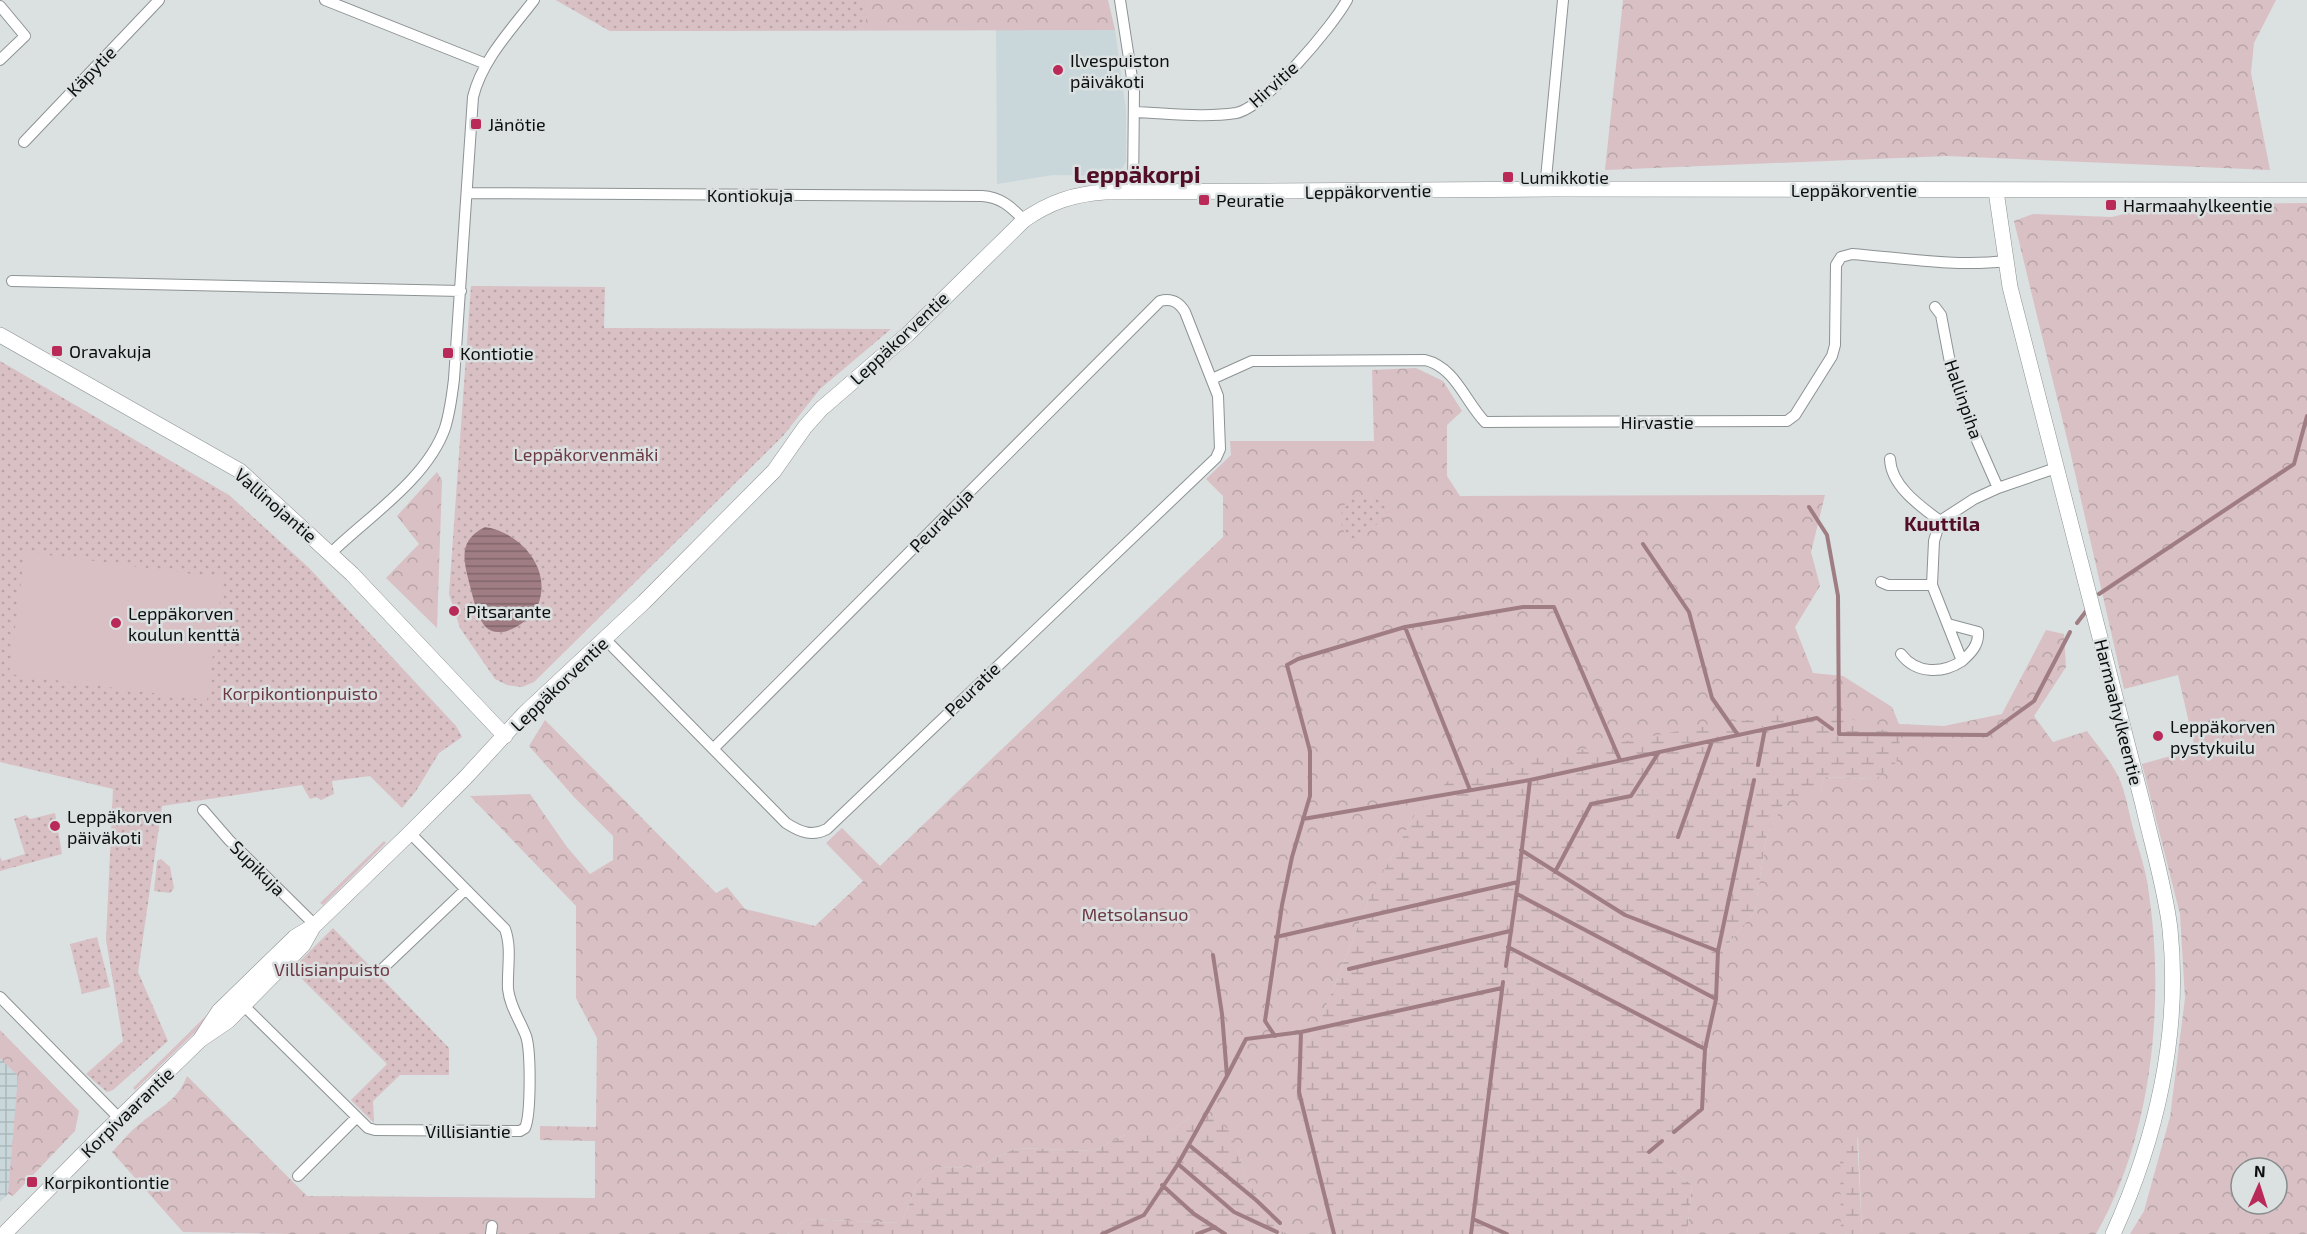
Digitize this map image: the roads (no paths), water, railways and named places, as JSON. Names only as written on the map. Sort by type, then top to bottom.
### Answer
[{"type":"street","name":"Käpytie","points":[[24,141],[159,0]]},
{"type":"street","points":[[325,0],[486,64]]},
{"type":"street","points":[[331,554],[415,476],[434,451],[444,430],[450,410],[461,291],[473,97],[477,80],[486,64],[534,0]]},
{"type":"street","points":[[1120,0],[1134,91],[1133,192]]},
{"type":"street","name":"Hirvitie","points":[[1134,112],[1237,113],[1252,106],[1288,73],[1320,37],[1347,0]]},
{"type":"street","points":[[1545,189],[1563,0]]},
{"type":"street","points":[[0,6],[25,36],[0,60]]},
{"type":"street","name":"Leppäkorventie","points":[[505,736],[525,713],[605,639],[774,471],[821,409],[908,334],[1024,220],[1061,199],[1083,193],[1545,189],[2307,190]]},
{"type":"street","name":"Harmaahylkeentie","points":[[1996,191],[2010,287],[2143,805],[2170,929],[2170,1027],[2161,1089],[2147,1150],[2132,1192],[2113,1234]]},
{"type":"street","name":"Kontiokuja","points":[[467,194],[982,196],[1006,202],[1024,220]]},
{"type":"street","name":"Hirvastie","points":[[1212,379],[1252,362],[1425,360],[1435,362],[1446,369],[1475,412],[1485,422],[1787,422],[1795,415],[1832,356],[1835,345],[1836,265],[1841,257],[1852,254],[1925,261],[1990,263],[2006,261]]},
{"type":"street","points":[[12,281],[461,291]]},
{"type":"street","name":"Peurakuja","points":[[713,749],[1160,301],[1173,301]]},
{"type":"street","name":"Peuratie","points":[[605,639],[786,823],[799,831],[819,834],[827,829],[1216,458],[1220,449],[1218,396],[1185,312],[1179,304],[1173,301]]},
{"type":"street","name":"Hallinpiha","points":[[1935,307],[1941,315],[1952,374],[1968,420],[1998,488]]},
{"type":"street","name":"Vallinojantie","points":[[0,335],[240,471],[331,554],[505,736]]},
{"type":"street","points":[[1890,459],[1891,469],[1913,500],[1940,521]]},
{"type":"street","points":[[1962,661],[1932,585],[1934,541],[1940,521],[1974,499],[1998,488],[2056,468]]},
{"type":"street","points":[[1881,582],[1888,585],[1932,585]]},
{"type":"street","points":[[1901,654],[1908,664],[1919,669],[1952,668],[1972,653],[1978,639],[1978,632],[1948,624]]},
{"type":"street","name":"Korpivaarantie","points":[[4,1234],[200,1040],[228,1021],[238,1000],[303,945],[315,925],[505,736]]},
{"type":"street","name":"Supikuja","points":[[203,810],[229,840],[315,925]]},
{"type":"street","name":"Villisiantie","points":[[238,1000],[368,1128],[375,1130],[520,1131],[525,1128],[528,1117],[528,1049],[526,1037],[508,990],[505,929],[410,833]]},
{"type":"street","points":[[380,971],[465,890]]},
{"type":"street","points":[[0,997],[120,1119]]},
{"type":"street","points":[[298,1176],[356,1118]]},
{"type":"waterway","points":[[2099,594],[2294,464],[2307,416]]},
{"type":"waterway","points":[[1809,507],[1827,535],[1838,596],[1839,734],[1987,735],[2034,701],[2070,632]]},
{"type":"waterway","points":[[1643,544],[1689,612],[1712,698],[1738,735]]},
{"type":"waterway","points":[[1275,1036],[1265,1021],[1282,905],[1292,857],[1310,796],[1310,751],[1287,665],[1298,659],[1405,627],[1523,607],[1554,607],[1620,760]]},
{"type":"waterway","points":[[2077,623],[2087,610]]},
{"type":"waterway","points":[[1405,627],[1470,790]]},
{"type":"waterway","points":[[1303,819],[1530,780],[1817,718],[1832,729]]},
{"type":"waterway","points":[[1758,765],[1765,729]]},
{"type":"waterway","points":[[1678,837],[1712,741]]},
{"type":"waterway","points":[[1555,872],[1591,804],[1631,796],[1659,752]]},
{"type":"waterway","points":[[1506,966],[1530,780]]},
{"type":"waterway","points":[[1674,1132],[1702,1109],[1705,1049],[1716,999],[1718,951],[1754,780]]},
{"type":"waterway","points":[[1521,850],[1625,915],[1718,951]]},
{"type":"waterway","points":[[1276,937],[1518,882]]},
{"type":"waterway","points":[[1517,894],[1716,999]]},
{"type":"waterway","points":[[1349,969],[1510,931]]},
{"type":"waterway","points":[[1508,947],[1705,1049]]},
{"type":"waterway","points":[[1102,1234],[1144,1215],[1178,1164],[1227,1076],[1222,1014],[1213,955]]},
{"type":"waterway","points":[[1471,1234],[1503,982]]},
{"type":"waterway","points":[[1227,1076],[1246,1039],[1301,1032],[1502,988]]},
{"type":"waterway","points":[[1301,1032],[1299,1092],[1334,1234]]},
{"type":"waterway","points":[[1649,1152],[1662,1141]]},
{"type":"waterway","points":[[1189,1145],[1256,1200],[1280,1223]]},
{"type":"waterway","points":[[1178,1164],[1234,1212],[1277,1232]]},
{"type":"waterway","points":[[1162,1185],[1194,1214],[1225,1234]]},
{"type":"waterway","points":[[1473,1219],[1507,1234]]},
{"type":"waterway","points":[[1197,1234],[1215,1227]]},
{"type":"place","name":"Ilvespuiston päiväkoti","points":[[1058,70]]},
{"type":"place","name":"Jänötie","points":[[476,124]]},
{"type":"place","name":"Lumikkotie","points":[[1508,177]]},
{"type":"place","name":"Peuratie","points":[[1204,200]]},
{"type":"place","name":"Harmaahylkeentie","points":[[2111,205]]},
{"type":"place","name":"Oravakuja","points":[[57,351]]},
{"type":"place","name":"Kontiotie","points":[[448,353]]},
{"type":"place","name":"Pitsarante","points":[[454,611]]},
{"type":"place","name":"Leppäkorven koulun kenttä","points":[[116,623]]},
{"type":"place","name":"Leppäkorven pystykuilu","points":[[2158,736]]},
{"type":"place","name":"Leppäkorven päiväkoti","points":[[55,826]]},
{"type":"place","name":"Korpikontiontie","points":[[32,1182]]},
{"type":"district","name":"Leppäkorpi","points":[[1137,173]]},
{"type":"district","name":"Kuuttila","points":[[1942,523]]},
{"type":"park label","name":"Leppäkorvenmäki","points":[[586,454]]},
{"type":"park label","name":"Korpikontionpuisto","points":[[300,693]]},
{"type":"park label","name":"Metsolansuo","points":[[1135,914]]},
{"type":"park label","name":"Villisianpuisto","points":[[332,969]]}]
